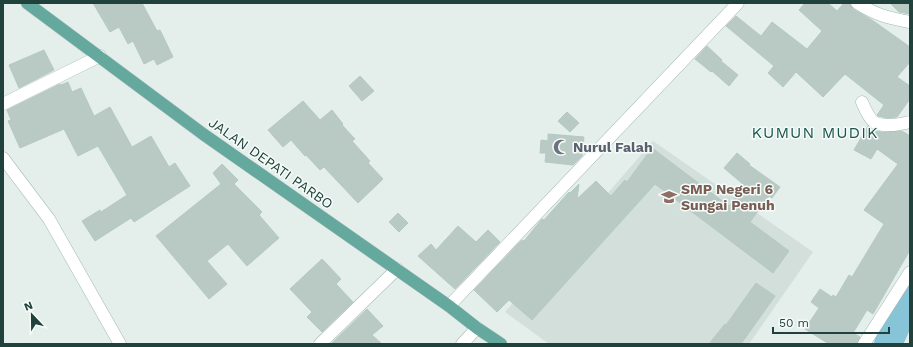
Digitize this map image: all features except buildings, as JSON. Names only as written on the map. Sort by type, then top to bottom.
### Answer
[{"type":"main road","name":"JALAN DEPATI PARBO","points":[[27,3],[203,134],[398,269],[501,344]]},
{"type":"street","points":[[449,306],[738,3]]},
{"type":"street","points":[[857,3],[869,11],[884,17],[910,22]]},
{"type":"street","points":[[3,104],[100,56]]},
{"type":"street","points":[[862,102],[868,115],[875,122],[886,125],[899,125],[910,122]]},
{"type":"street","points":[[3,158],[48,219],[120,344]]},
{"type":"street","points":[[320,344],[398,269]]},
{"type":"street","points":[[864,344],[910,272]]},
{"type":"street","points":[[462,344],[477,328]]},
{"type":"shaded area","name":"SMP Negeri 6 Sungai Penuh","points":[[653,141],[813,252],[749,344],[549,344],[505,312]]},
{"type":"waterway","points":[[888,344],[910,296]]},
{"type":"place","name":"Nurul Falah","points":[[561,147]]},
{"type":"place","name":"SMP Negeri 6 Sungai Penuh","points":[[669,197]]},
{"type":"district","name":"KUMUN MUDIK","points":[[815,132]]}]
